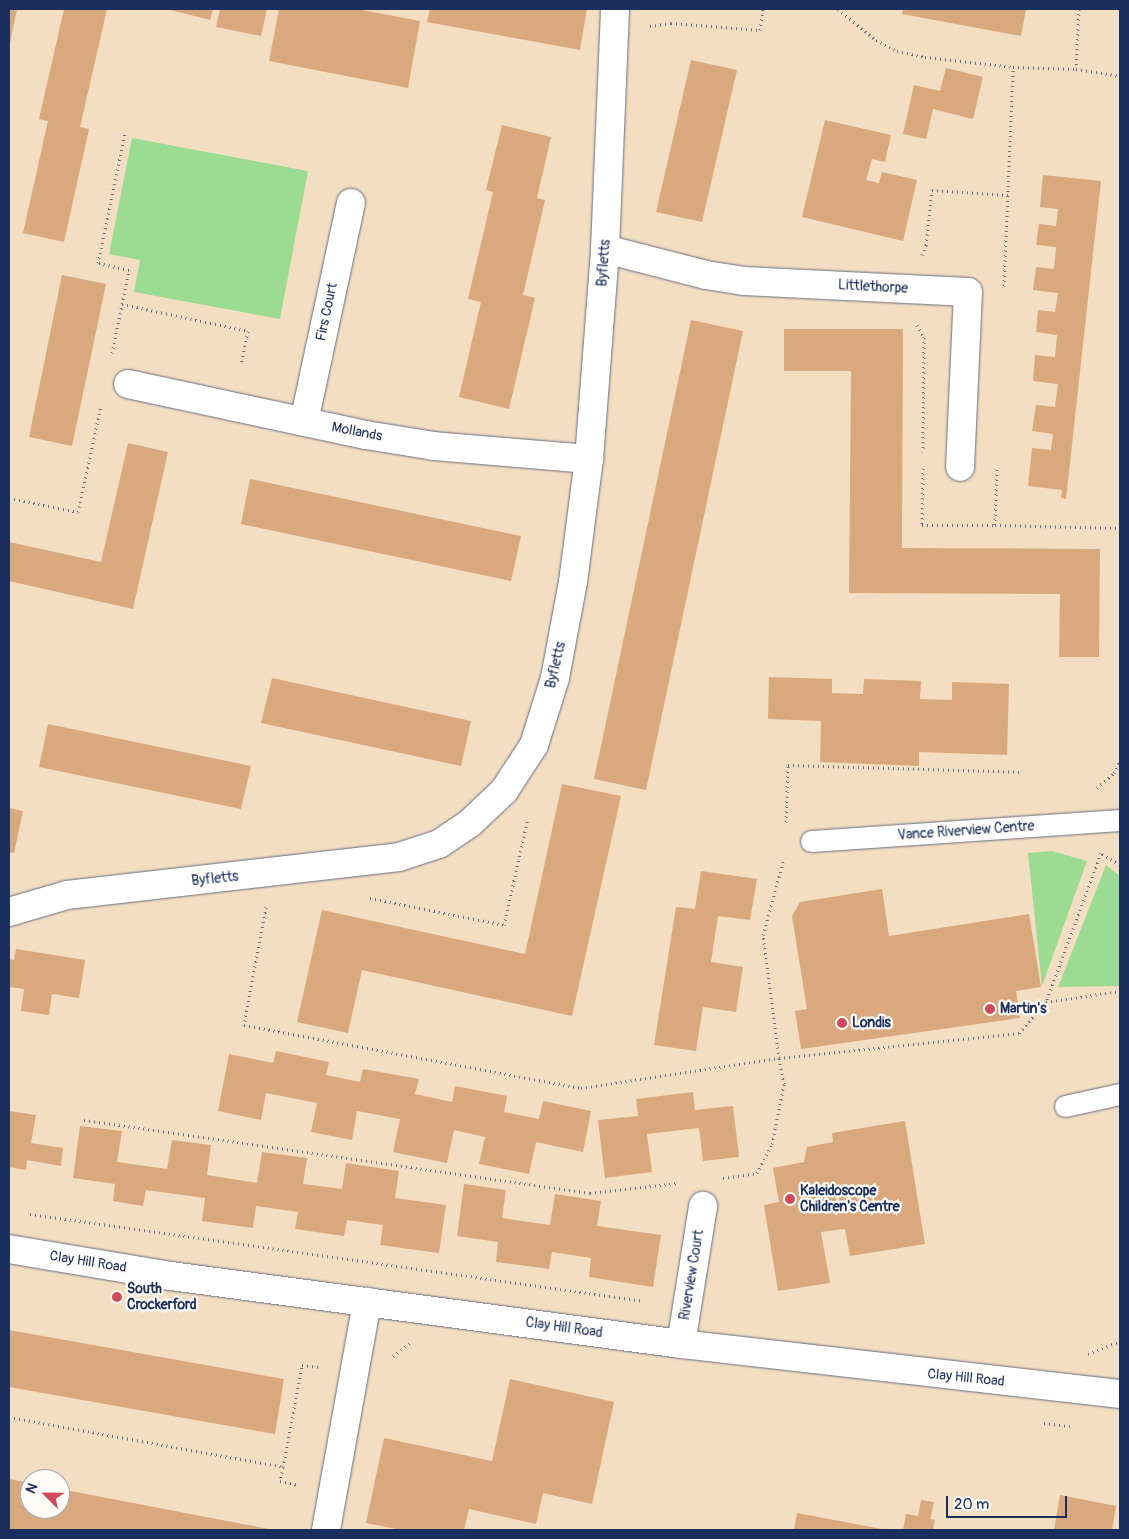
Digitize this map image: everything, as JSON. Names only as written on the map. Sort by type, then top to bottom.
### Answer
[{"type":"street","name":"Byfletts","points":[[9,912],[66,895],[399,857],[439,844],[470,823],[504,791],[534,745],[557,668],[573,582],[589,459],[605,249],[615,9]]},
{"type":"street","name":"Firs Court","points":[[304,422],[351,203]]},
{"type":"street","name":"Littlethorpe","points":[[605,249],[706,275],[744,281],[968,292],[960,467]]},
{"type":"street","name":"Mollands","points":[[128,384],[304,422],[434,446],[589,459]]},
{"type":"street","name":"Riverview Court","points":[[681,1344],[704,1206]]},
{"type":"street","name":"Clay Hill Road","points":[[9,1249],[171,1276],[681,1344],[1120,1394]]},
{"type":"street","points":[[326,1530],[367,1302]]},
{"type":"lane","name":"Vance Riverview Centre","points":[[811,841],[1120,820]]},
{"type":"lane","points":[[1065,1106],[1120,1094]]},
{"type":"path","points":[[642,33],[656,23],[760,30],[762,9]]},
{"type":"path","points":[[838,9],[876,40],[897,51],[925,57],[1013,67],[1076,68],[1120,76]]},
{"type":"path","points":[[1076,68],[1079,9]]},
{"type":"path","points":[[1004,292],[1013,67]]},
{"type":"path","points":[[110,359],[129,270],[98,263],[125,133]]},
{"type":"path","points":[[918,261],[926,245],[932,190],[1008,195]]},
{"type":"path","points":[[122,304],[248,331],[241,363]]},
{"type":"path","points":[[912,320],[924,336],[923,455]]},
{"type":"path","points":[[9,498],[78,512],[103,395]]},
{"type":"path","points":[[923,465],[922,525],[1120,528]]},
{"type":"path","points":[[995,525],[998,467]]},
{"type":"path","points":[[1097,788],[1114,773],[1120,760]]},
{"type":"path","points":[[363,896],[504,925],[530,812]]},
{"type":"path","points":[[267,902],[244,1025],[581,1088],[779,1058],[1018,1033],[1046,1002],[1101,853],[1120,865]]},
{"type":"path","points":[[1046,1002],[1120,991]]},
{"type":"path","points":[[714,1179],[757,1173],[772,1144],[782,1108],[784,1084],[779,1058]]},
{"type":"path","points":[[84,1120],[590,1193],[686,1182]]},
{"type":"path","points":[[28,1214],[644,1300]]},
{"type":"path","points":[[390,1362],[399,1351],[418,1340]]},
{"type":"path","points":[[9,1417],[283,1466],[302,1365],[324,1368]]},
{"type":"path","points":[[1038,1423],[1075,1427]]},
{"type":"green space","points":[[132,138],[308,171],[280,319],[134,292],[140,260],[109,254]]},
{"type":"green space","points":[[1052,851],[1087,861],[1042,986],[1028,853]]},
{"type":"green space","points":[[1106,865],[1120,876],[1120,986],[1058,987]]},
{"type":"building","points":[[9,9],[17,9],[10,43],[9,43]]},
{"type":"building","points":[[64,9],[107,9],[80,127],[89,129],[64,242],[23,233],[48,121],[39,119]]},
{"type":"building","points":[[167,9],[213,9],[210,20]]},
{"type":"building","points":[[220,9],[267,9],[261,36],[216,27]]},
{"type":"building","points":[[279,9],[357,9],[420,21],[408,88],[269,61]]},
{"type":"building","points":[[430,9],[587,9],[580,50],[427,22]]},
{"type":"building","points":[[903,9],[1026,9],[1021,36],[902,14]]},
{"type":"building","points":[[691,60],[737,70],[702,222],[656,212]]},
{"type":"building","points":[[946,68],[983,77],[973,119],[933,109],[926,139],[903,134],[914,85],[940,91]]},
{"type":"building","points":[[825,120],[891,135],[885,162],[872,159],[866,180],[879,183],[882,172],[917,180],[903,241],[802,217]]},
{"type":"building","points":[[502,125],[551,137],[537,198],[545,200],[523,295],[535,298],[509,409],[459,397],[481,302],[468,299],[493,192],[486,190]]},
{"type":"building","points":[[1043,175],[1101,181],[1066,499],[1061,498],[1062,490],[1028,486],[1032,448],[1051,450],[1053,434],[1032,431],[1036,405],[1055,407],[1058,384],[1033,381],[1035,355],[1055,357],[1057,335],[1036,332],[1038,310],[1055,312],[1058,293],[1033,290],[1036,267],[1054,269],[1056,247],[1036,245],[1039,224],[1056,226],[1058,209],[1040,207]]},
{"type":"building","points":[[62,275],[106,284],[72,446],[29,437]]},
{"type":"building","points":[[691,320],[743,331],[646,790],[594,779]]},
{"type":"building","points":[[784,329],[903,329],[902,548],[1100,549],[1099,657],[1059,657],[1060,594],[849,593],[851,371],[784,371]]},
{"type":"building","points":[[128,443],[168,452],[133,609],[9,581],[9,542],[101,562]]},
{"type":"building","points":[[250,479],[521,536],[511,581],[241,524]]},
{"type":"building","points":[[769,677],[832,679],[832,693],[863,694],[864,679],[921,681],[920,699],[952,700],[952,682],[1009,684],[1007,755],[919,752],[919,766],[820,762],[821,721],[768,719]]},
{"type":"building","points":[[272,678],[471,721],[461,766],[261,723]]},
{"type":"building","points":[[48,724],[251,766],[241,809],[39,767]]},
{"type":"building","points":[[562,784],[621,796],[572,1016],[362,970],[348,1033],[297,1022],[322,910],[525,954]]},
{"type":"building","points":[[9,808],[23,811],[14,853],[9,852]]},
{"type":"building","points":[[701,871],[757,879],[750,920],[718,916],[711,962],[743,967],[736,1012],[703,1007],[696,1051],[654,1045],[676,907],[695,909]]},
{"type":"building","points":[[882,889],[889,936],[1029,914],[1041,987],[1016,991],[1020,1018],[801,1049],[795,1011],[807,1009],[792,916],[800,902]]},
{"type":"building","points":[[16,949],[85,960],[79,998],[52,994],[49,1015],[21,1011],[24,989],[9,987],[9,959],[14,960]]},
{"type":"building","points":[[276,1051],[329,1062],[326,1075],[360,1082],[363,1069],[419,1079],[415,1094],[452,1102],[455,1086],[507,1096],[504,1112],[539,1119],[543,1101],[591,1111],[583,1152],[536,1142],[529,1174],[479,1164],[485,1137],[454,1130],[447,1163],[393,1152],[400,1119],[357,1111],[352,1140],[311,1132],[317,1103],[266,1093],[261,1120],[218,1111],[229,1054],[273,1063]]},
{"type":"building","points":[[693,1092],[695,1110],[733,1106],[739,1157],[703,1161],[699,1128],[647,1134],[652,1172],[605,1178],[598,1120],[638,1116],[636,1099]]},
{"type":"building","points":[[9,1111],[36,1115],[31,1143],[63,1148],[61,1166],[27,1160],[26,1170],[9,1167]]},
{"type":"building","points":[[905,1121],[925,1244],[850,1256],[845,1229],[821,1232],[830,1283],[778,1291],[764,1205],[779,1202],[773,1168],[804,1162],[807,1147],[833,1142],[832,1133]]},
{"type":"building","points":[[80,1126],[122,1131],[117,1162],[167,1169],[172,1140],[211,1145],[207,1175],[257,1183],[262,1152],[307,1158],[303,1184],[342,1189],[346,1163],[399,1171],[395,1198],[446,1205],[439,1253],[380,1245],[383,1225],[347,1220],[344,1236],[295,1229],[298,1212],[256,1206],[253,1228],[202,1221],[205,1198],[146,1190],[143,1206],[113,1201],[115,1184],[73,1178]]},
{"type":"building","points":[[464,1184],[506,1190],[502,1218],[550,1225],[555,1194],[601,1201],[597,1226],[661,1235],[653,1287],[589,1277],[591,1258],[552,1252],[549,1269],[496,1262],[498,1242],[457,1236]]},
{"type":"building","points":[[9,1330],[284,1379],[275,1434],[9,1387]]},
{"type":"building","points":[[510,1379],[614,1402],[592,1504],[543,1493],[536,1524],[469,1509],[464,1530],[401,1530],[366,1523],[384,1438],[492,1461]]},
{"type":"building","points":[[9,1479],[20,1481],[20,1519],[70,1519],[70,1491],[274,1530],[9,1530]]},
{"type":"building","points":[[1060,1495],[1116,1506],[1112,1530],[1054,1530]]},
{"type":"building","points":[[921,1500],[934,1502],[930,1519],[935,1520],[933,1530],[903,1530],[906,1514],[918,1516]]},
{"type":"building","points":[[797,1513],[882,1529],[882,1530],[794,1530]]},
{"type":"place","name":"Martin's","points":[[990,1009]]},
{"type":"place","name":"Londis","points":[[842,1023]]},
{"type":"place","name":"Kaleidoscope Children's Centre","points":[[790,1199]]},
{"type":"place","name":"South Crockerford","points":[[117,1297]]}]
